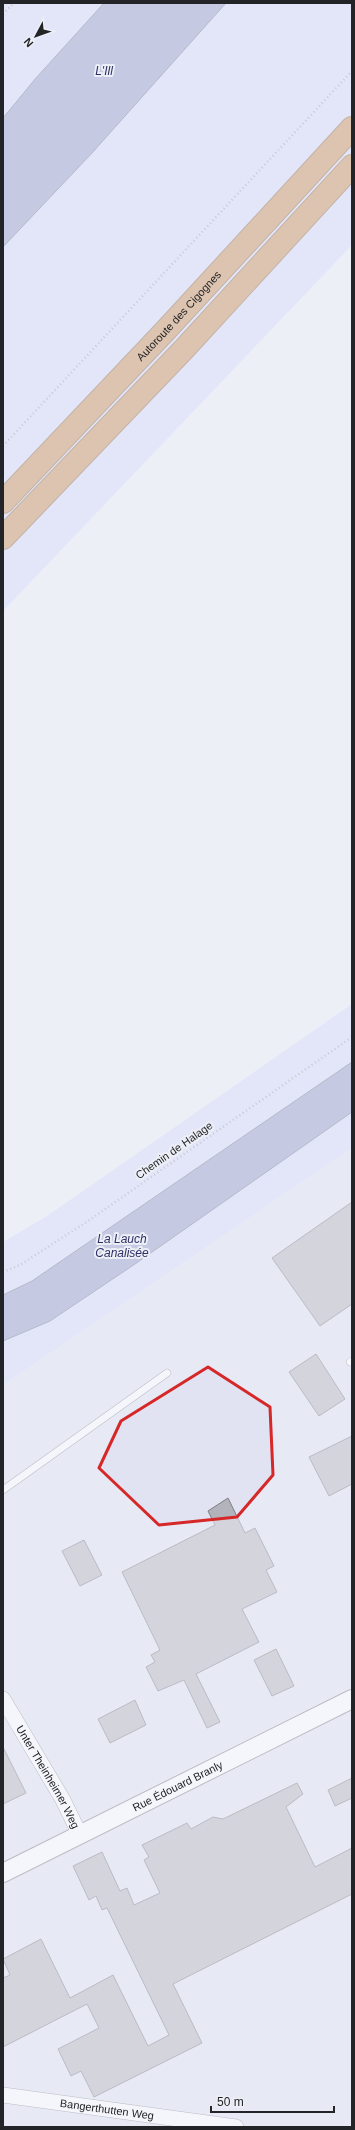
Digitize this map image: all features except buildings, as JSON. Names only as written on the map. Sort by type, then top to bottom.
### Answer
[{"type":"highway","name":"Autoroute des Cigognes","points":[[3,502],[166,330],[352,128]]},
{"type":"highway","points":[[3,538],[185,348],[352,166]]},
{"type":"street","name":"Unter Theinheimer Weg","points":[[3,1699],[63,1800],[80,1835]]},
{"type":"street","name":"Rue Édouard Branly","points":[[3,1873],[352,1699]]},
{"type":"street","name":"Bangerthutten Weg","points":[[3,2095],[236,2127]]},
{"type":"lane","points":[[3,1490],[167,1373]]},
{"type":"path","points":[[3,14],[14,3]]},
{"type":"path","points":[[3,446],[352,71]]},
{"type":"path","name":"Chemin de Halage","points":[[3,1272],[20,1265],[88,1221],[352,1037]]},
{"type":"highlighted area","points":[[208,1367],[270,1407],[273,1475],[237,1517],[159,1525],[99,1468],[121,1421]]},
{"type":"shaded area","points":[[3,3],[104,3],[36,78],[3,118]]},
{"type":"shaded area","points":[[226,3],[352,3],[352,245],[3,611],[3,247],[92,153]]},
{"type":"shaded area","points":[[352,1004],[352,1148],[3,1385],[3,1242],[47,1216]]},
{"type":"shaded area","points":[[352,1148],[352,2127],[3,2127],[3,1385]]},
{"type":"water","name":"L'Ill","points":[[104,3],[226,3],[92,153],[3,247],[3,118],[36,78]]},
{"type":"water","name":"La Lauch Canalisée","points":[[352,1062],[352,1112],[135,1264],[50,1321],[3,1341],[3,1295],[32,1281]]}]
